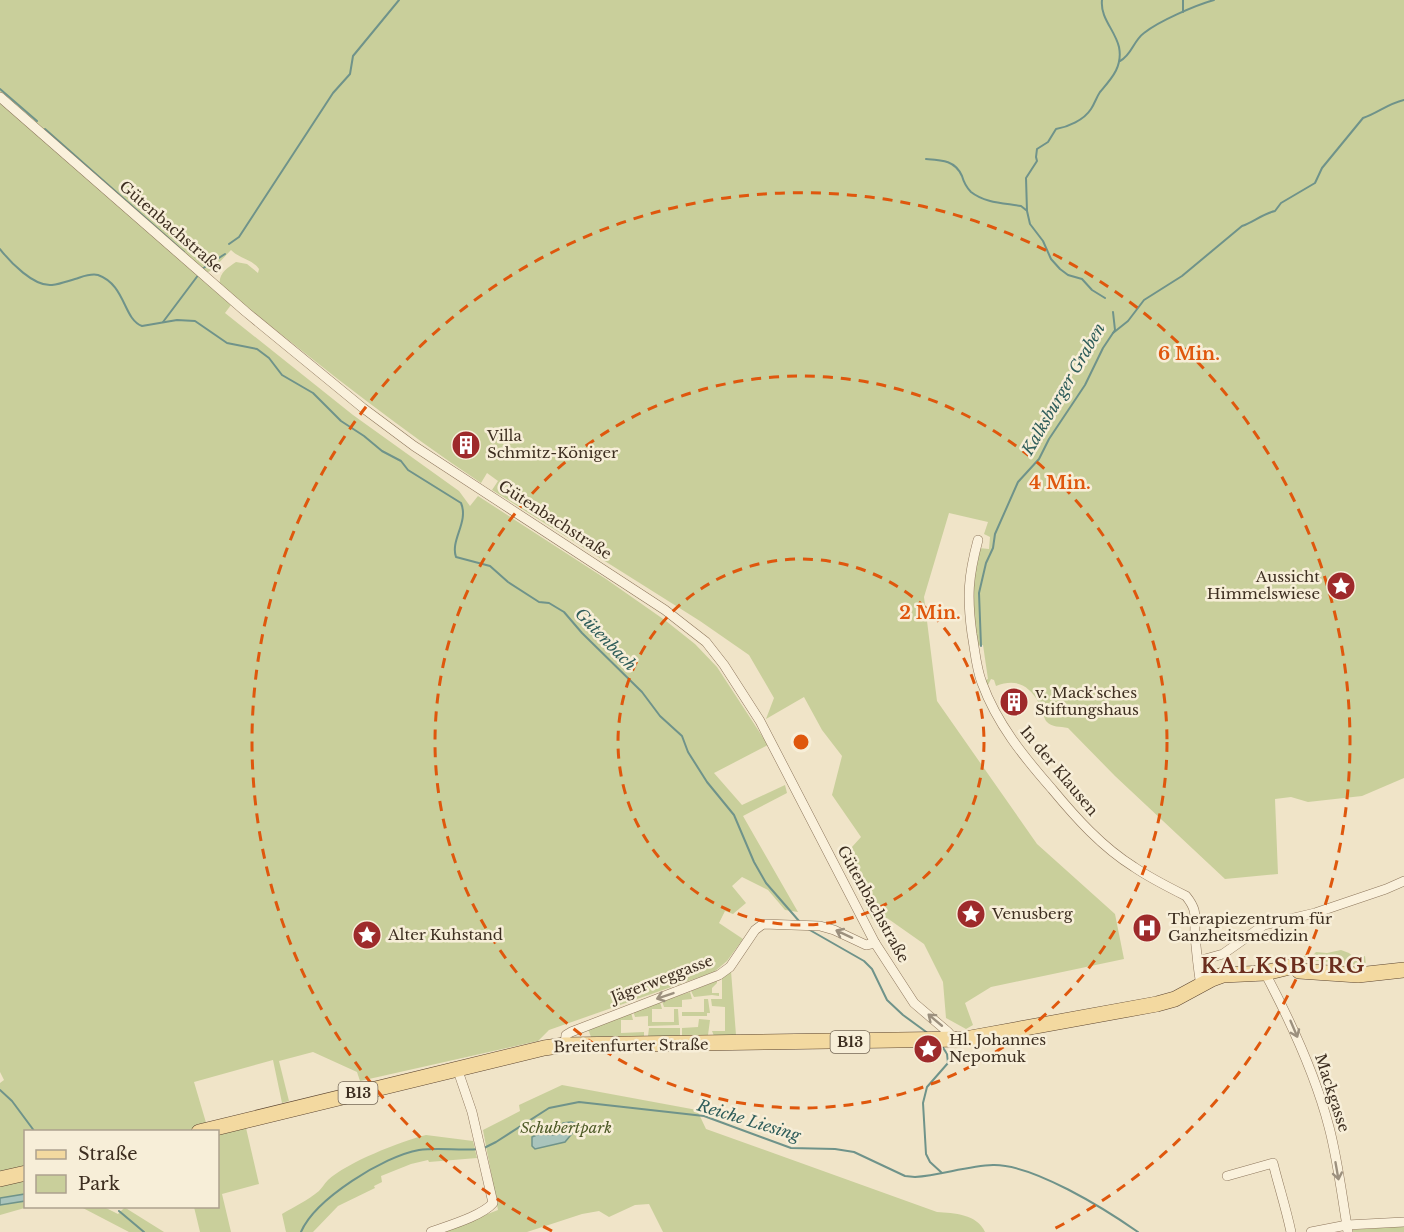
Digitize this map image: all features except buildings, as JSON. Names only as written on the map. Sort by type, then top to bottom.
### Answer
[{"type":"main road","name":"B13","points":[[950,1040],[1157,1004],[1175,999],[1223,975],[1322,966],[1375,973],[1404,970]]},
{"type":"main road","name":"Breitenfurter Straße","points":[[203,1130],[457,1068],[565,1045],[950,1040]]},
{"type":"main road","points":[[0,1179],[24,1173]]},
{"type":"street","name":"Gütenbachstraße","points":[[0,97],[309,366],[406,440],[665,610],[706,642],[724,665],[759,722],[875,943],[914,1003],[948,1032],[950,1040]]},
{"type":"street","name":"In der Klausen","points":[[978,540],[969,576],[970,619],[981,682],[1002,724],[1021,753],[1097,839],[1133,867],[1186,896],[1197,918],[1195,938],[1201,985]]},
{"type":"street","points":[[1198,961],[1223,954],[1264,925],[1296,918],[1404,881]]},
{"type":"street","name":"Jägerweggasse","points":[[565,1045],[566,1035],[571,1032],[719,975],[730,967],[755,930],[764,924],[813,925],[834,930],[866,945],[875,943]]},
{"type":"street","name":"Mackgasse","points":[[1271,972],[1314,1079],[1329,1128],[1347,1229]]},
{"type":"street","points":[[430,1232],[464,1219],[493,1203],[478,1138],[457,1068]]},
{"type":"street","points":[[1227,1176],[1273,1163],[1291,1232]]},
{"type":"street","points":[[1311,1232],[1404,1222]]},
{"type":"green space","points":[[0,0],[1404,0],[1404,778],[1362,796],[1308,802],[1291,797],[1275,799],[1278,874],[1225,879],[1115,776],[1068,728],[1048,723],[1031,692],[1016,683],[996,686],[994,680],[991,679],[987,687],[983,645],[977,646],[971,590],[979,548],[989,549],[990,537],[984,534],[988,522],[949,513],[924,597],[937,701],[1037,844],[1115,914],[1124,959],[991,987],[965,1003],[973,1025],[966,1029],[946,1018],[943,982],[924,944],[887,918],[872,919],[842,858],[861,837],[832,795],[842,756],[822,730],[804,697],[766,719],[774,698],[749,655],[700,621],[492,490],[498,481],[487,473],[481,483],[381,412],[316,362],[220,285],[222,274],[236,262],[247,264],[258,273],[259,269],[256,266],[231,250],[212,270],[199,277],[231,305],[225,313],[353,415],[459,491],[470,506],[478,496],[606,579],[666,621],[695,644],[717,667],[768,745],[714,773],[742,805],[785,785],[787,793],[743,816],[798,912],[785,910],[768,890],[742,877],[732,886],[746,903],[733,914],[725,911],[719,923],[743,939],[727,961],[714,972],[549,1030],[538,1041],[360,1081],[357,1072],[313,1052],[279,1061],[289,1101],[282,1103],[273,1060],[194,1082],[207,1126],[193,1130],[24,1130],[24,1194],[0,1198],[0,1083],[4,1080],[0,1072]]},
{"type":"green space","points":[[1341,950],[1356,959],[1365,956],[1366,965],[1298,961],[1297,957],[1313,955],[1316,952],[1327,953]]},
{"type":"green space","points":[[731,971],[736,1035],[714,1036],[712,1031],[725,1031],[725,1007],[712,1006],[711,999],[722,999],[722,977]]},
{"type":"green space","points":[[717,981],[712,988],[712,993],[719,993],[719,996],[694,997],[691,991]]},
{"type":"green space","points":[[690,992],[692,999],[682,1000],[682,1007],[664,1007],[662,1001]]},
{"type":"green space","points":[[704,999],[708,999],[710,1013],[707,1013],[707,1016],[682,1016],[682,1012],[704,1012]]},
{"type":"green space","points":[[660,1002],[662,1009],[652,1009],[652,1022],[674,1022],[674,1009],[678,1009],[679,1025],[648,1026],[648,1016],[635,1017],[633,1011]]},
{"type":"green space","points":[[631,1012],[633,1020],[621,1020],[621,1033],[644,1032],[644,1036],[591,1037],[588,1029]]},
{"type":"green space","points":[[699,1019],[710,1020],[708,1035],[682,1036],[682,1028],[698,1027]]},
{"type":"green space","points":[[649,1028],[680,1028],[680,1036],[648,1036]]},
{"type":"green space","name":"Schubertpark","points":[[562,1085],[697,1110],[706,1129],[937,1212],[971,1218],[977,1221],[985,1232],[663,1232],[649,1204],[635,1205],[609,1217],[599,1211],[582,1214],[527,1232],[441,1232],[498,1210],[483,1130],[520,1111],[519,1105]]},
{"type":"green space","points":[[246,1128],[259,1184],[222,1194],[231,1232],[200,1232],[194,1208],[219,1208],[219,1135]]},
{"type":"green space","points":[[426,1135],[473,1141],[477,1158],[429,1162],[428,1160],[411,1164],[381,1176],[382,1182],[374,1186],[375,1188],[338,1206],[313,1232],[286,1232],[282,1214],[319,1191],[336,1173],[374,1153]]},
{"type":"green space","points":[[24,1201],[24,1208],[0,1215],[0,1205]]},
{"type":"green space","points":[[83,1208],[106,1208],[118,1214],[126,1208],[164,1232],[129,1232]]},
{"type":"green space","points":[[1404,1226],[1404,1232],[1353,1232],[1352,1230]]},
{"type":"water","points":[[563,1123],[580,1124],[565,1142],[535,1149],[532,1146],[532,1137],[539,1134],[555,1135]]},
{"type":"water","points":[[24,1194],[24,1201],[0,1205],[0,1198]]},
{"type":"waterway","points":[[229,244],[239,237],[333,93],[350,74],[353,56],[399,0]]},
{"type":"waterway","name":"Kalksburger Graben","points":[[1102,0],[1103,13],[1119,47],[1118,67],[1088,113],[1066,127],[1056,129],[1048,142],[1037,149],[1037,161],[1026,178],[1027,211],[1030,224],[1043,241],[1051,259],[1068,275],[1082,279],[1092,290],[1105,298]]},
{"type":"waterway","points":[[1183,0],[1183,12]]},
{"type":"waterway","points":[[1120,61],[1140,36],[1151,28],[1178,14],[1214,0]]},
{"type":"waterway","points":[[0,89],[37,121]]},
{"type":"waterway","points":[[1113,333],[1128,321],[1144,300],[1182,276],[1242,226],[1275,211],[1281,203],[1315,183],[1322,168],[1363,118],[1404,100]]},
{"type":"waterway","points":[[45,129],[184,252]]},
{"type":"waterway","points":[[926,159],[942,161],[956,167],[964,183],[976,196],[1021,206],[1026,210]]},
{"type":"waterway","name":"Gütenbach","points":[[0,249],[23,273],[45,285],[58,284],[92,274],[98,275],[114,286],[131,316],[142,326],[177,320],[195,321],[227,343],[257,349],[269,358],[282,375],[313,393],[341,421],[382,451],[401,461],[408,470],[461,503],[463,517],[455,544],[456,557],[490,566],[508,582],[539,602],[549,603],[564,612],[642,692],[660,716],[682,736],[688,752],[707,782],[734,815],[754,862],[766,883],[799,921]]},
{"type":"waterway","points":[[202,269],[225,254]]},
{"type":"waterway","points":[[163,322],[199,274]]},
{"type":"waterway","name":"Kalksburger Graben","points":[[981,646],[979,593],[995,534],[1018,482],[1039,459],[1049,439],[1085,385],[1103,348],[1115,330],[1113,312]]},
{"type":"waterway","name":"Gütenbach","points":[[808,929],[864,961],[872,969],[887,1000],[929,1034]]},
{"type":"waterway","name":"Gütenbach","points":[[942,1046],[947,1054],[948,1063],[927,1087],[923,1103],[926,1154],[930,1162],[942,1173]]},
{"type":"waterway","points":[[0,1090],[12,1101],[34,1130]]},
{"type":"waterway","name":"Reiche Liesing","points":[[484,1148],[549,1108],[579,1102],[704,1116],[791,1148],[854,1152],[905,1176],[925,1176],[993,1165],[1028,1172],[1068,1189],[1138,1232]]},
{"type":"waterway","name":"Reiche Liesing","points":[[301,1232],[320,1206],[335,1193],[388,1161],[419,1150],[479,1149]]},
{"type":"waterway","name":"Reiche Liesing","points":[[119,1211],[144,1232]]},
{"type":"place","name":"Villa Schmitz-Königer","points":[[466,445]]},
{"type":"place","name":"Aussicht Himmelswiese","points":[[1341,586]]},
{"type":"place","name":"v. Mack'sches Stiftungshaus","points":[[1014,702]]},
{"type":"place","name":"Venusberg","points":[[971,914]]},
{"type":"place","name":"Therapiezentrum für Ganzheitsmedizin","points":[[1147,928]]},
{"type":"place","name":"Alter Kuhstand","points":[[367,935]]},
{"type":"place","name":"Hl. Johannes Nepomuk","points":[[928,1049]]},
{"type":"district","name":"KALKSBURG","points":[[1283,966]]}]
